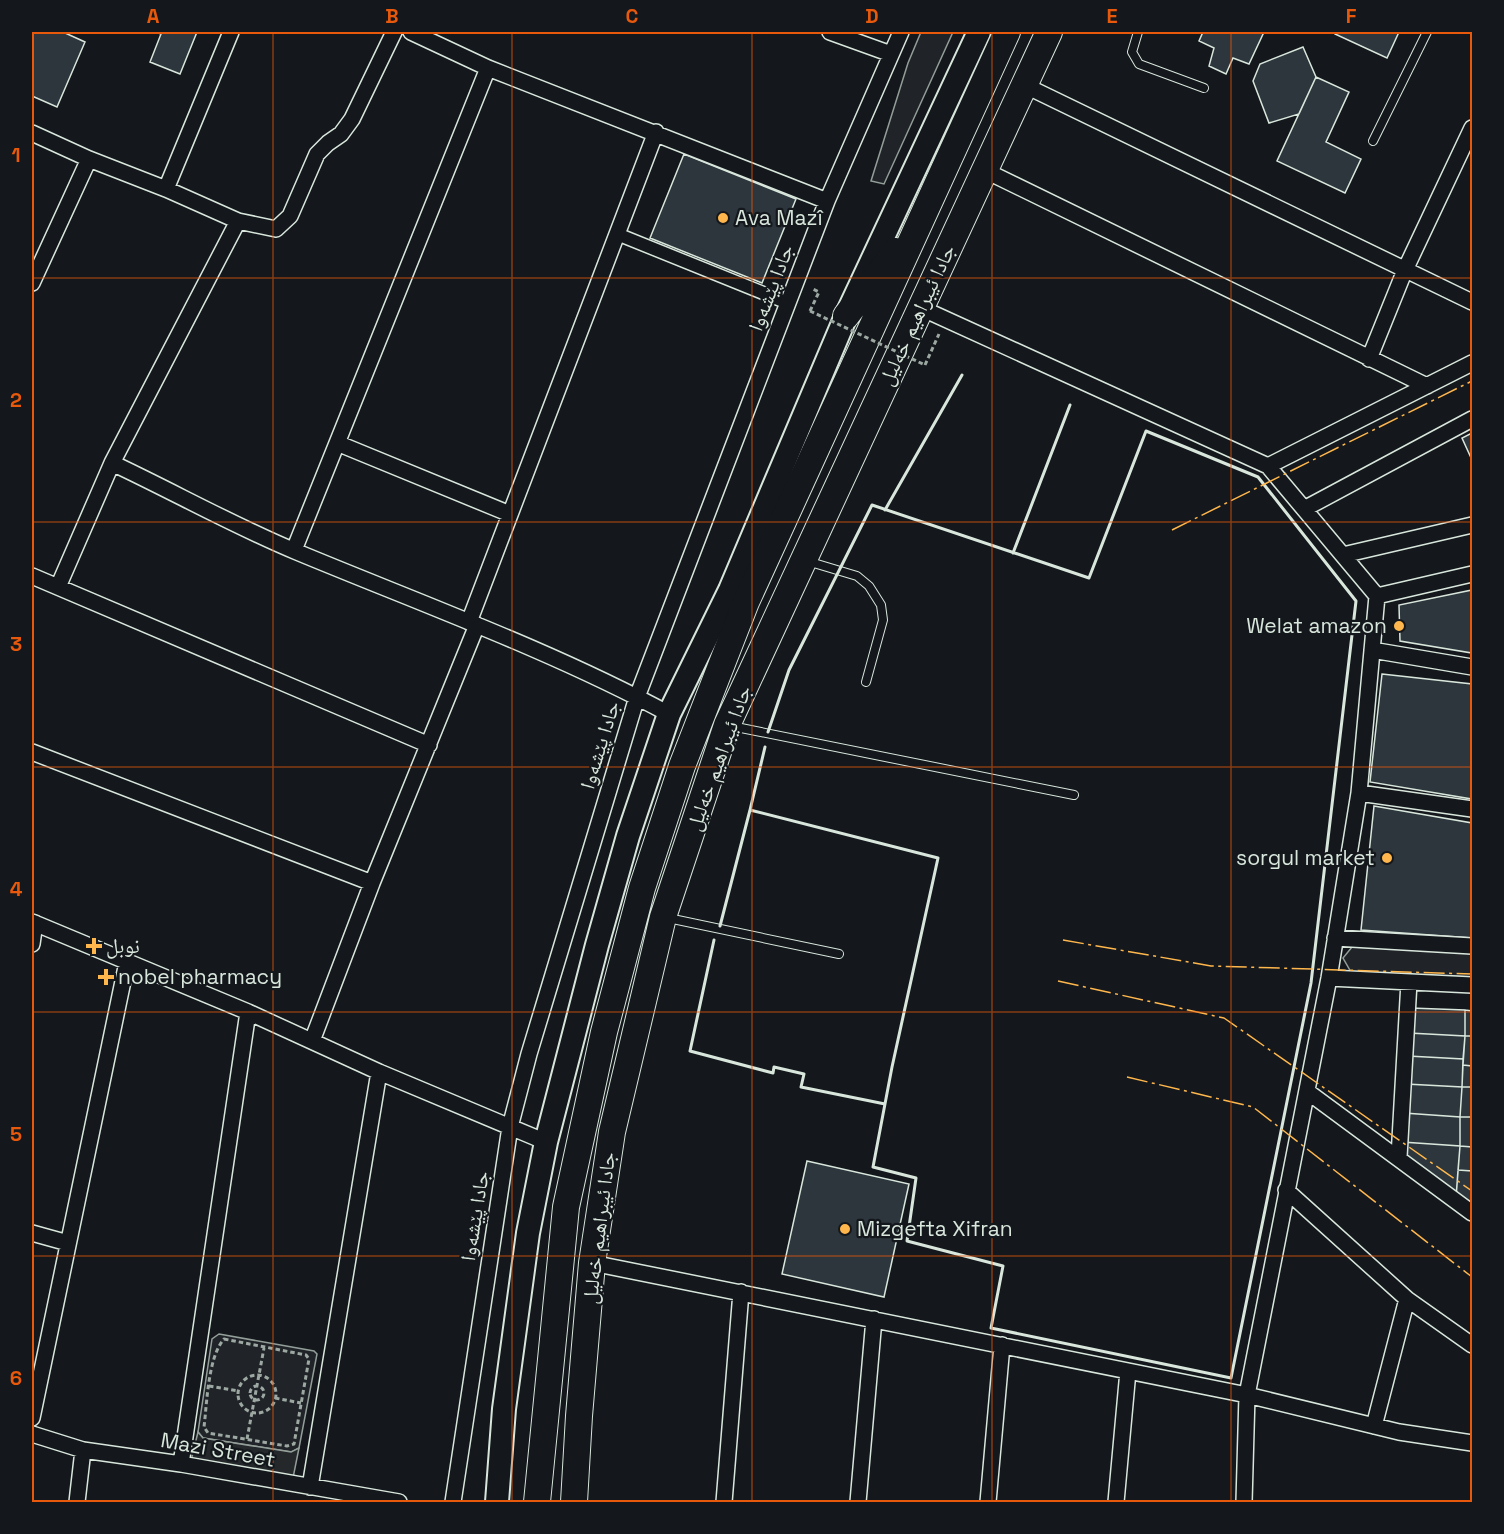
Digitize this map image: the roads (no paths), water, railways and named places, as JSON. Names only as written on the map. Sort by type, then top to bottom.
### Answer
[{"type":"highway","name":"جادا ئیبراهیم خەلیل","points":[[537,1503],[566,1207],[604,1032],[642,888],[682,766],[746,602],[1007,32]]},
{"type":"highway","name":"جادا ئیبراهیم خەلیل","points":[[574,1503],[592,1263],[612,1132],[663,918],[727,725],[1048,32]]},
{"type":"highway","points":[[846,316],[907,236],[930,201]]},
{"type":"main road","points":[[496,1503],[504,1409],[528,1233],[546,1142],[628,836],[669,714],[730,590],[846,316],[980,32]]},
{"type":"street","points":[[166,189],[231,32]]},
{"type":"street","points":[[32,132],[89,159],[166,189],[238,221],[276,229],[290,216],[317,154],[341,134],[352,120],[394,32]]},
{"type":"street","points":[[411,32],[488,68],[827,201]]},
{"type":"street","points":[[830,32],[891,54]]},
{"type":"street","name":"جادا پێشەوا","points":[[453,1503],[510,1126],[529,1054],[637,697],[827,201],[901,32]]},
{"type":"street","points":[[294,550],[488,68]]},
{"type":"street","points":[[1024,85],[1473,302]]},
{"type":"street","points":[[1369,359],[1405,270],[1473,128]]},
{"type":"street","points":[[312,1041],[372,883],[429,746],[510,514],[656,132]]},
{"type":"street","points":[[33,276],[89,159]]},
{"type":"street","points":[[984,170],[1427,386]]},
{"type":"street","points":[[58,587],[112,463],[238,221]]},
{"type":"street","points":[[617,234],[788,303]]},
{"type":"street","points":[[921,308],[1268,466],[1377,596],[1359,793],[1329,978],[1247,1395],[1244,1503]]},
{"type":"street","points":[[1268,466],[1473,363]]},
{"type":"street","points":[[1304,509],[1473,419]]},
{"type":"street","points":[[338,443],[510,514]]},
{"type":"street","points":[[112,463],[294,550],[473,623],[637,697],[669,714]]},
{"type":"street","points":[[1343,555],[1473,525]]},
{"type":"street","points":[[1377,596],[1473,574]]},
{"type":"street","points":[[32,576],[429,746]]},
{"type":"street","points":[[1372,650],[1473,667]]},
{"type":"street","points":[[32,752],[372,883]]},
{"type":"street","points":[[1359,793],[1473,809]]},
{"type":"street","points":[[32,944],[33,922],[248,1012],[379,1072],[546,1142]]},
{"type":"street","points":[[1335,938],[1473,946]]},
{"type":"street","points":[[32,1418],[127,962]]},
{"type":"street","points":[[1329,978],[1473,985]]},
{"type":"street","points":[[1399,1157],[1409,982]]},
{"type":"street","points":[[181,1464],[248,1012]]},
{"type":"street","points":[[310,1487],[379,1072]]},
{"type":"street","points":[[1308,1092],[1473,1213]]},
{"type":"street","points":[[1286,1190],[1407,1299],[1473,1345]]},
{"type":"street","points":[[32,1233],[68,1243]]},
{"type":"street","points":[[592,1263],[1247,1395],[1424,1437],[1473,1443]]},
{"type":"street","points":[[724,1503],[741,1292]]},
{"type":"street","points":[[1374,1426],[1407,1299]]},
{"type":"street","points":[[858,1503],[874,1319]]},
{"type":"street","points":[[988,1503],[1002,1345]]},
{"type":"street","points":[[1116,1503],[1128,1371]]},
{"type":"street","name":"Mazi Street","points":[[32,1434],[83,1450],[181,1464],[399,1503]]},
{"type":"street","points":[[77,1503],[83,1450]]},
{"type":"lane","points":[[1138,32],[1132,52],[1139,64],[1204,88]]},
{"type":"lane","points":[[1373,141],[1427,32]]},
{"type":"lane","points":[[803,559],[857,576],[869,586],[881,605],[883,620],[866,682]]},
{"type":"lane","points":[[727,725],[1074,795]]},
{"type":"lane","points":[[663,918],[839,954]]},
{"type":"place","name":"Ava Mazî","points":[[723,218]]},
{"type":"place","name":"Welat amazon","points":[[1399,626]]},
{"type":"place","name":"sorgul market","points":[[1387,858]]},
{"type":"place","name":"نوبل","points":[[94,946]]},
{"type":"place","name":"nobel pharmacy","points":[[106,977]]},
{"type":"place","name":"Mizgefta Xifran","points":[[845,1229]]}]
